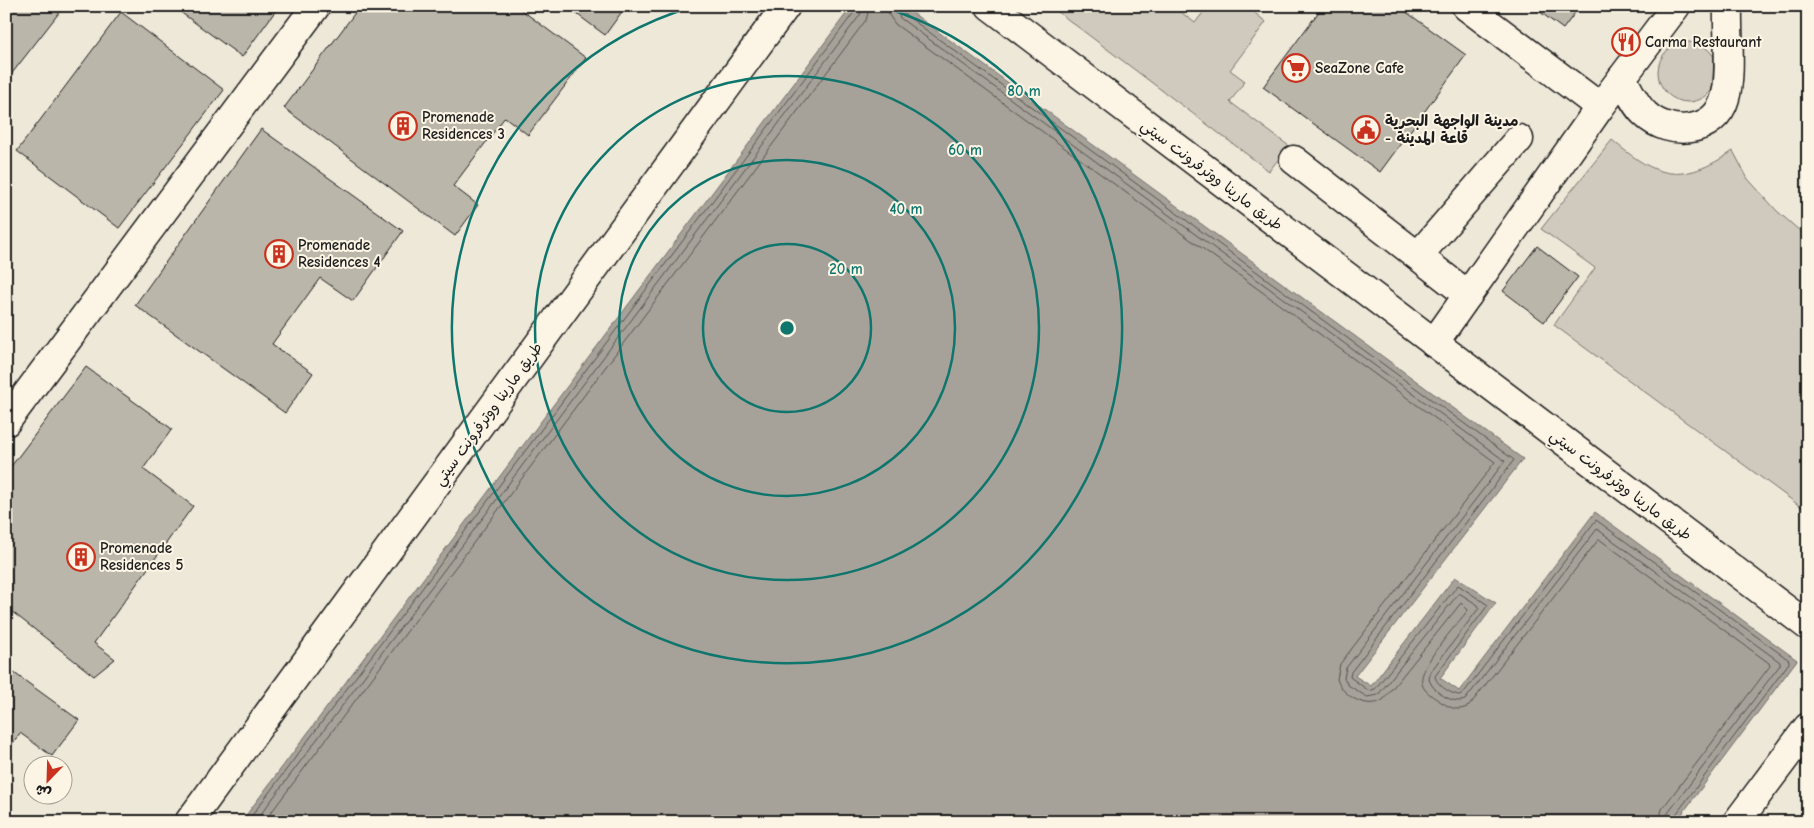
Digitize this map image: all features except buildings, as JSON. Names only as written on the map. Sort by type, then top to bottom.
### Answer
[{"type":"street","points":[[6,422],[316,6]]},
{"type":"street","name":"طريق مارينا ووترفرونت سيتي","points":[[189,822],[786,6]]},
{"type":"street","name":"طريق مارينا ووترفرونت سيتي","points":[[990,6],[1808,626]]},
{"type":"street","points":[[1466,6],[1600,107]]},
{"type":"street","points":[[1434,343],[1600,107],[1676,6]]},
{"type":"street","points":[[1622,78],[1643,112],[1656,123],[1683,130],[1702,125],[1717,115],[1725,98],[1728,6]]},
{"type":"street","points":[[1418,256],[1519,139]]},
{"type":"street","points":[[1294,160],[1468,295]]},
{"type":"street","points":[[1737,822],[1808,727]]},
{"type":"shaded area","points":[[1050,6],[1173,6],[1195,23],[1208,6],[1246,6],[1266,22],[1230,70],[1245,81],[1230,102],[1289,146],[1269,171]]},
{"type":"shaded area","points":[[1682,42],[1694,42],[1705,47],[1713,55],[1718,66],[1716,84],[1705,97],[1694,102],[1682,102],[1671,97],[1663,89],[1658,78],[1658,66],[1663,55],[1671,47]]},
{"type":"shaded area","points":[[1612,140],[1643,163],[1670,173],[1684,173],[1698,169],[1715,162],[1733,151],[1748,179],[1777,211],[1808,238],[1808,512],[1554,325],[1595,268],[1541,229]]},
{"type":"water","points":[[852,6],[903,6],[1523,459],[1355,676],[1371,686],[1455,577],[1496,603],[1440,678],[1459,691],[1595,512],[1797,660],[1676,822],[241,822]]},
{"type":"place","name":"Carma Restaurant","points":[[1626,42]]},
{"type":"place","name":"SeaZone Cafe","points":[[1296,68]]},
{"type":"place","name":"Promenade Residences 3","points":[[403,126]]},
{"type":"place","name":"مدينة الواجهة البحرية - قاعة المدينة","points":[[1366,130]]},
{"type":"place","name":"Promenade Residences 4","points":[[279,254]]},
{"type":"place","name":"Promenade Residences 5","points":[[81,557]]}]
